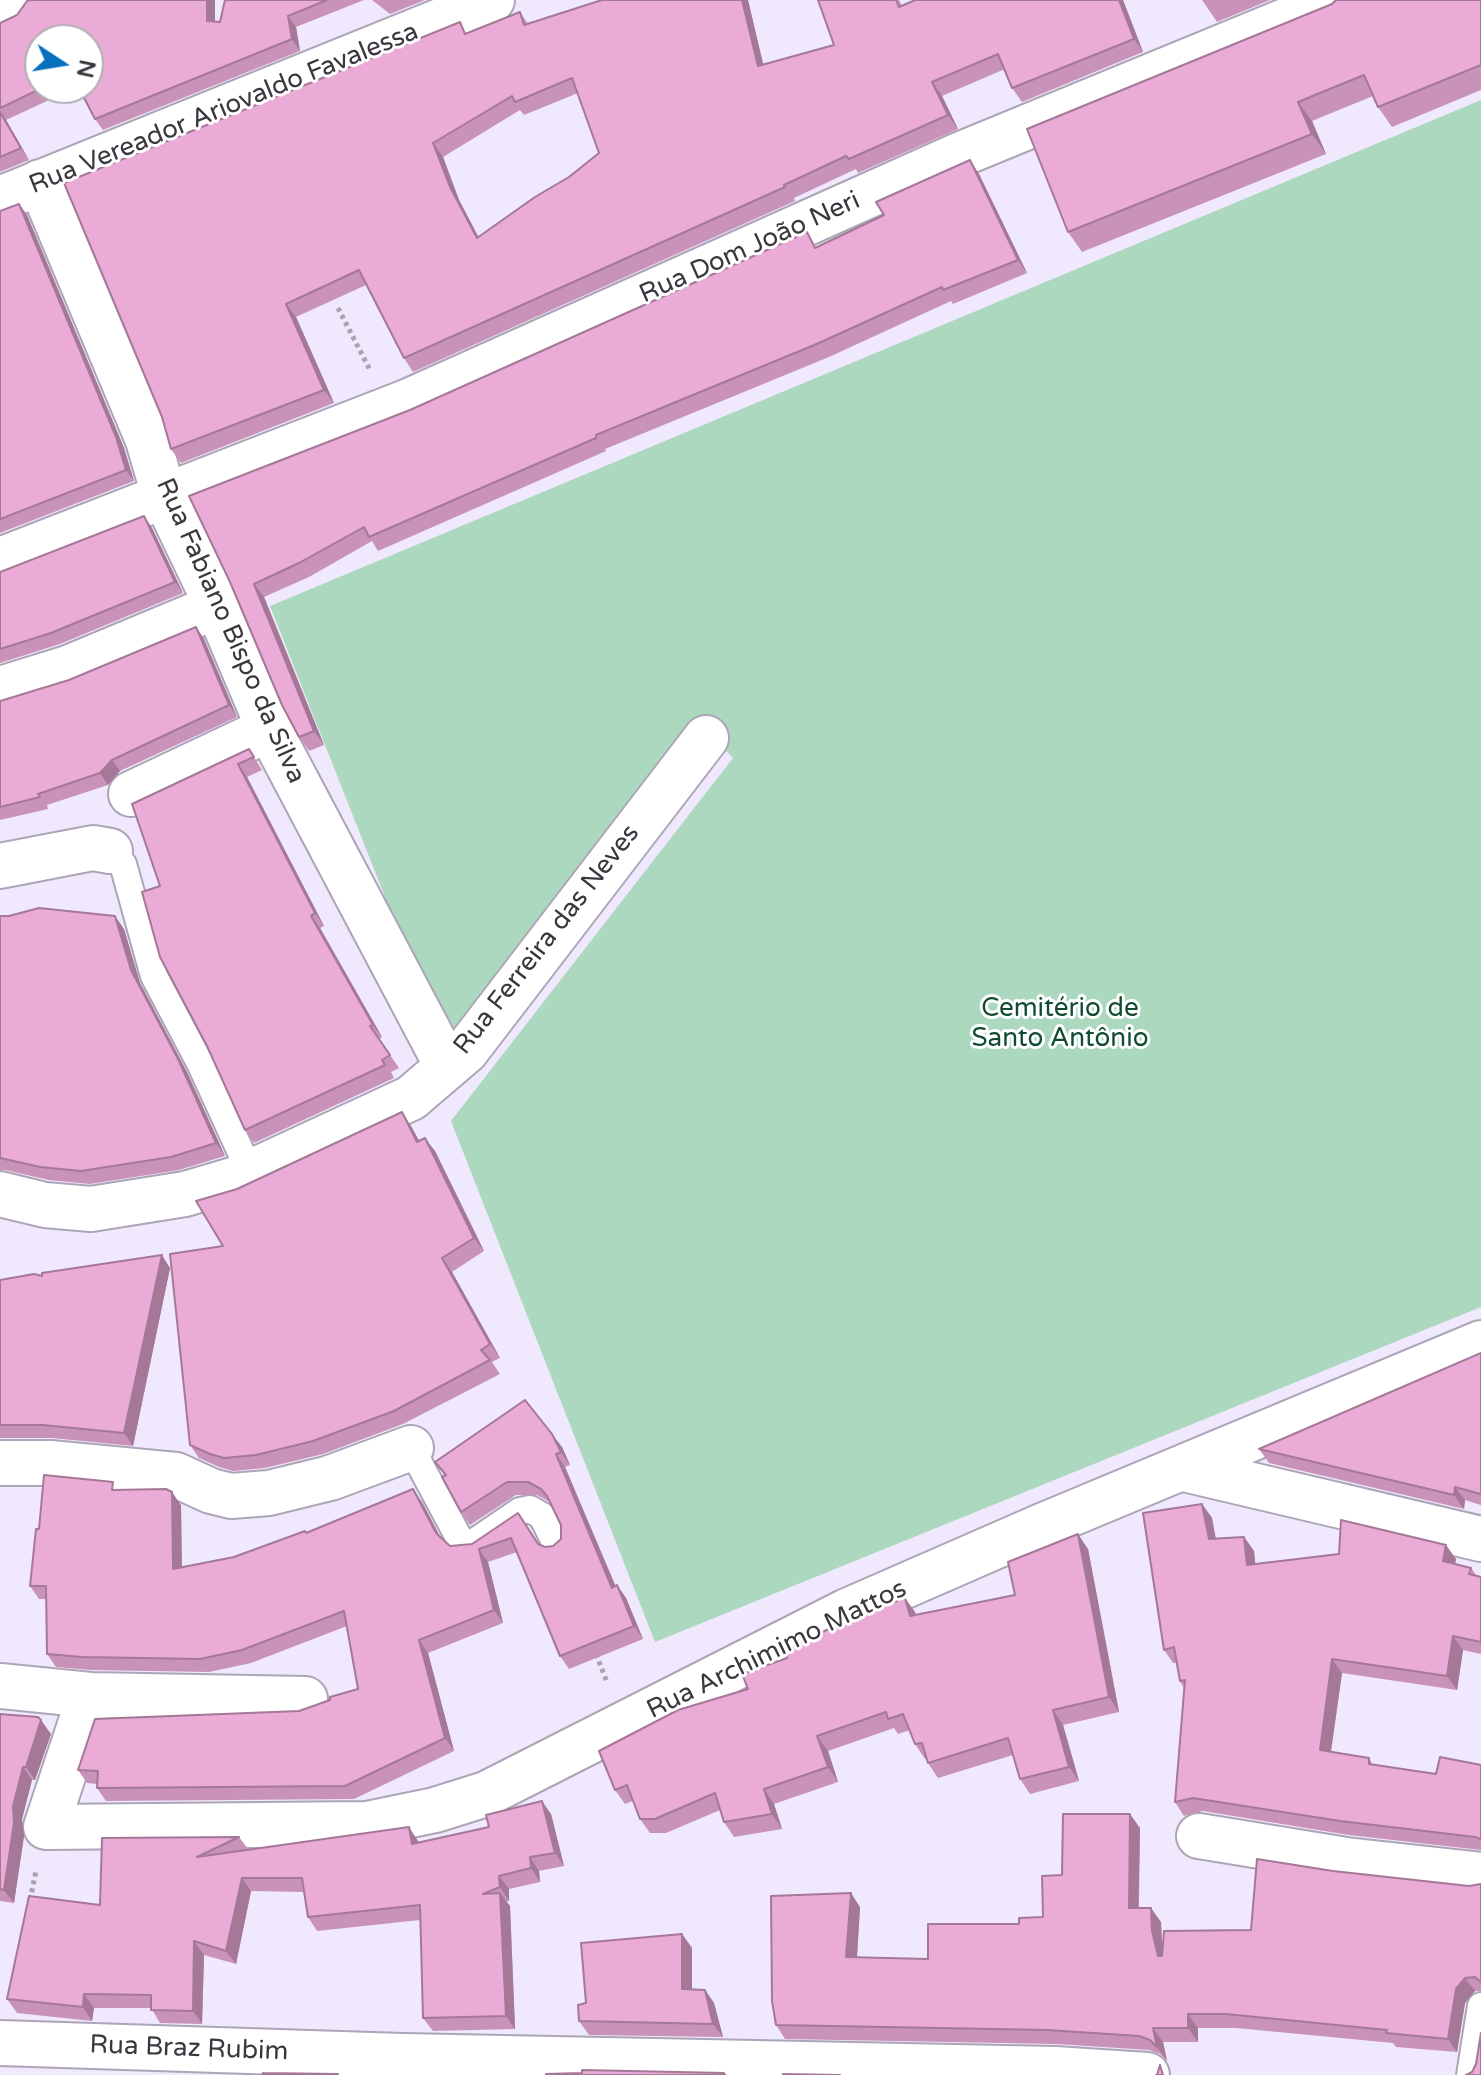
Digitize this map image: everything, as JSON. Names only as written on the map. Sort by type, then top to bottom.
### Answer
[{"type":"street","name":"Rua Vereador Ariovaldo Favalessa","points":[[0,199],[416,15],[492,0]]},
{"type":"street","name":"Rua Dom João Neri","points":[[0,560],[409,401],[959,155],[1336,0]]},
{"type":"street","name":"Rua Fabiano Bispo da Silva","points":[[40,182],[148,440],[164,495],[217,606],[269,729],[447,1066]]},
{"type":"street","points":[[0,689],[68,668],[217,606]]},
{"type":"street","points":[[131,794],[269,729]]},
{"type":"street","name":"Rua Ferreira das Neves","points":[[0,1194],[45,1205],[91,1209],[185,1194],[236,1179],[411,1098],[466,1051],[706,738]]},
{"type":"street","points":[[0,866],[93,848],[110,851]]},
{"type":"street","name":"Rua Archimimo Mattos","points":[[46,1827],[367,1824],[435,1810],[486,1794],[845,1612],[1042,1526],[1481,1343]]},
{"type":"street","points":[[0,1463],[50,1463],[176,1475],[211,1491],[231,1496],[269,1493],[330,1478],[411,1448]]},
{"type":"street","points":[[1184,1469],[1481,1539]]},
{"type":"street","points":[[0,1686],[90,1695],[305,1699]]},
{"type":"street","points":[[46,1827],[90,1695]]},
{"type":"street","points":[[1199,1836],[1346,1860],[1481,1875]]},
{"type":"street","name":"Rua Braz Rubim","points":[[0,2043],[53,2060],[1055,2069],[1147,2075]]},
{"type":"lane","points":[[110,851],[123,864],[154,976],[201,1065],[250,1172]]},
{"type":"lane","points":[[411,1448],[464,1544],[473,1543],[520,1511],[530,1509],[542,1516],[556,1544]]},
{"type":"lane","points":[[1470,2075],[1481,2006]]},
{"type":"path","points":[[338,308],[377,382]]},
{"type":"path","points":[[591,1640],[611,1694],[628,1723]]},
{"type":"path","points":[[30,1901],[46,1827]]},
{"type":"green space","name":"Cemitério de Santo Antônio","points":[[1481,100],[1481,1307],[655,1642],[451,1121],[733,758],[700,722],[444,1046],[270,606]]},
{"type":"building","points":[[207,0],[207,21],[220,22],[225,0],[327,0],[288,16],[292,39],[95,119],[87,104],[104,104],[104,24],[24,24],[24,97],[0,108],[0,23],[17,15],[27,1]]},
{"type":"building","points":[[602,0],[742,0],[758,66],[834,45],[818,0],[896,0],[899,7],[915,0],[1119,0],[1134,39],[1012,88],[998,54],[932,82],[948,115],[849,159],[846,156],[785,187],[404,358],[359,270],[286,304],[324,390],[171,449],[162,417],[64,183],[460,22],[465,34],[520,12],[524,25]],"holes":[[[572,78],[599,153],[569,177],[477,238],[450,187],[433,143],[512,96],[515,102]]]},
{"type":"building","points":[[1336,0],[1481,0],[1481,65],[1378,107],[1364,75],[1298,102],[1312,134],[1068,232],[1027,129]]},
{"type":"building","points":[[0,112],[21,148],[0,157]]},
{"type":"building","points":[[970,160],[1018,260],[943,290],[942,287],[819,343],[596,435],[596,438],[369,537],[364,527],[254,584],[314,731],[299,737],[189,496],[410,410],[807,232],[815,248],[884,215],[876,202]]},
{"type":"building","points":[[19,204],[116,437],[126,470],[0,519],[0,211]]},
{"type":"building","points":[[144,516],[175,582],[51,633],[0,649],[0,572]]},
{"type":"building","points":[[196,627],[229,705],[112,760],[100,773],[38,794],[40,797],[0,807],[0,701],[69,680]]},
{"type":"building","points":[[249,749],[254,757],[238,764],[315,913],[311,916],[373,1025],[370,1026],[390,1055],[382,1060],[385,1065],[245,1130],[207,1046],[160,957],[142,892],[160,886],[132,804]]},
{"type":"building","points":[[39,908],[115,916],[131,970],[178,1059],[216,1143],[171,1157],[81,1171],[40,1167],[0,1158],[0,916]]},
{"type":"building","points":[[402,1112],[417,1142],[425,1138],[474,1238],[442,1258],[490,1344],[481,1350],[490,1360],[394,1411],[313,1441],[256,1455],[224,1458],[190,1445],[170,1254],[223,1246],[196,1201],[237,1189]]},
{"type":"building","points":[[162,1255],[124,1433],[43,1425],[0,1425],[0,1280],[34,1274],[42,1276],[42,1273]]},
{"type":"building","points":[[1481,1353],[1481,1494],[1455,1487],[1454,1495],[1259,1449]]},
{"type":"building","points":[[525,1400],[552,1434],[561,1452],[556,1454],[612,1588],[617,1585],[634,1626],[560,1656],[511,1538],[479,1549],[494,1610],[419,1640],[445,1738],[345,1786],[97,1788],[98,1771],[78,1770],[95,1719],[299,1711],[358,1689],[344,1611],[242,1650],[200,1659],[47,1654],[46,1586],[30,1586],[44,1475],[113,1482],[112,1490],[166,1489],[172,1492],[173,1569],[234,1557],[306,1533],[413,1489],[436,1533],[450,1546],[472,1544],[518,1513],[538,1544],[553,1546],[561,1539],[561,1525],[541,1489],[528,1482],[507,1482],[461,1512],[442,1477],[446,1475],[435,1462]]},
{"type":"building","points":[[1202,1504],[1209,1539],[1244,1537],[1247,1565],[1339,1554],[1341,1520],[1446,1545],[1443,1561],[1471,1568],[1469,1574],[1481,1577],[1481,1642],[1453,1636],[1447,1676],[1332,1659],[1320,1750],[1369,1758],[1369,1764],[1436,1774],[1440,1757],[1481,1765],[1481,1839],[1193,1798],[1175,1802],[1185,1680],[1180,1681],[1174,1647],[1164,1650],[1143,1513]]},
{"type":"building","points":[[1078,1534],[1109,1697],[1053,1710],[1069,1767],[1020,1779],[1008,1738],[928,1763],[922,1743],[915,1744],[903,1714],[888,1719],[886,1712],[817,1736],[828,1767],[764,1789],[772,1814],[724,1822],[715,1793],[655,1819],[640,1819],[627,1785],[615,1790],[599,1751],[678,1710],[748,1689],[742,1674],[787,1658],[785,1651],[858,1614],[905,1598],[910,1616],[1015,1595],[1008,1562]]},
{"type":"building","points":[[0,1714],[38,1717],[41,1720],[26,1767],[23,1767],[13,1806],[14,1823],[4,1890],[0,1889]]},
{"type":"building","points":[[542,1801],[555,1853],[530,1857],[531,1868],[499,1876],[500,1887],[483,1894],[500,1893],[506,2016],[423,2018],[420,1905],[308,1917],[302,1878],[242,1878],[226,1951],[194,1941],[193,2011],[151,2010],[151,1995],[84,1994],[83,2007],[7,1999],[29,1896],[100,1905],[102,1838],[239,1837],[197,1857],[409,1827],[412,1844],[489,1827],[486,1815]]},
{"type":"building","points":[[1063,1814],[1130,1814],[1129,1908],[1151,1908],[1158,1956],[1162,1956],[1164,1931],[1251,1930],[1257,1859],[1333,1871],[1469,1886],[1481,1884],[1481,1982],[1475,1977],[1465,1978],[1456,1989],[1448,2039],[1226,2014],[1188,2014],[1188,2028],[1153,2028],[1157,2047],[1139,2036],[1047,2030],[776,2025],[772,2001],[771,1896],[851,1893],[846,1957],[928,1959],[928,1924],[1019,1924],[1019,1918],[1043,1917],[1042,1876],[1062,1875]]},
{"type":"building","points":[[682,1934],[682,1989],[705,1990],[713,2024],[579,2021],[578,2005],[586,2003],[581,1943]]},
{"type":"building","points":[[1481,2033],[1481,2075],[1466,2075],[1472,2072],[1476,2064]]},
{"type":"building","points":[[582,2070],[725,2075],[546,2075],[582,2073]]},
{"type":"building","points":[[338,2074],[338,2075],[262,2075]]}]
